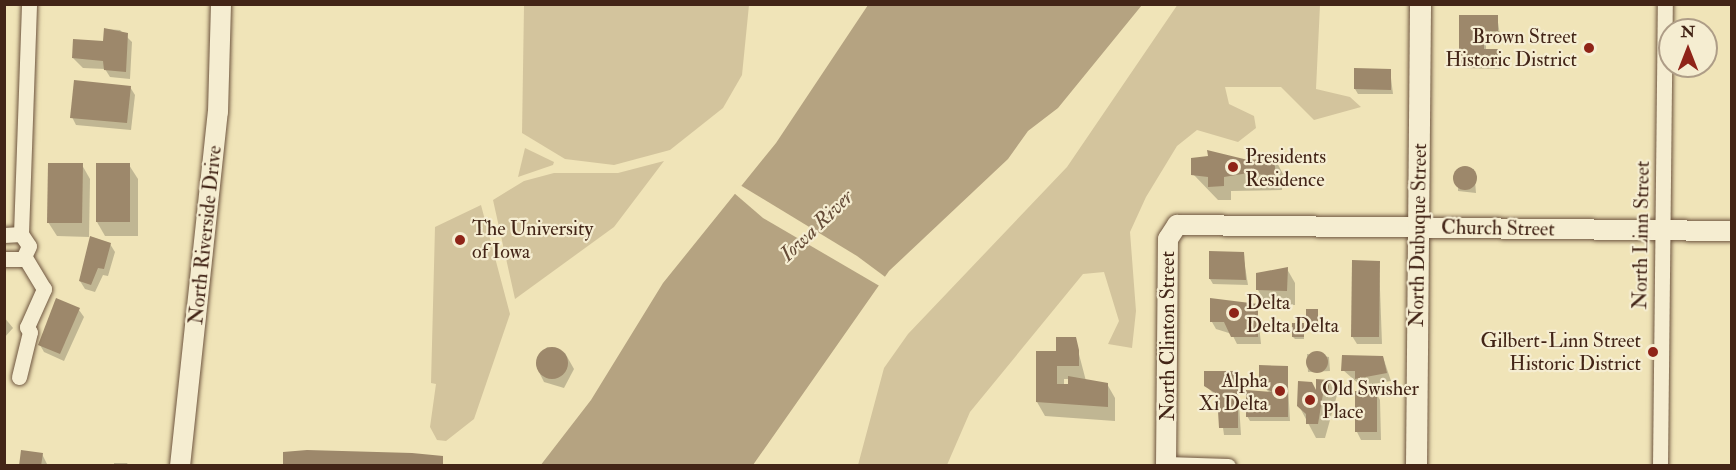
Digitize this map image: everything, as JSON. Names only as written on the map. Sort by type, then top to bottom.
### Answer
[{"type":"main road","name":"North Dubuque Street","points":[[1416,465],[1420,4]]},
{"type":"street","points":[[25,257],[29,246],[21,234],[29,4]]},
{"type":"street","name":"North Riverside Drive","points":[[180,465],[220,89],[221,4]]},
{"type":"street","name":"North Linn Street","points":[[1660,465],[1665,4]]},
{"type":"street","name":"Church Street","points":[[1193,223],[1731,231]]},
{"type":"street","name":"North Clinton Street","points":[[1166,465],[1168,239],[1177,225],[1193,223]]},
{"type":"street","points":[[4,235],[21,234]]},
{"type":"street","points":[[4,259],[25,257]]},
{"type":"street","points":[[19,377],[30,332],[27,327],[44,289],[25,257]]},
{"type":"street","points":[[1166,465],[1228,465]]},
{"type":"shaded area","points":[[1178,4],[1320,5],[1316,89],[1350,97],[1361,107],[1314,120],[1281,87],[1225,87],[1229,104],[1254,116],[1256,128],[1238,142],[1197,130],[1177,146],[1146,197],[1130,232],[1136,311],[1132,348],[1108,344],[1119,321],[1104,272],[1083,274],[970,412],[947,465],[858,465],[884,368],[908,334],[1067,167]]},
{"type":"shaded area","points":[[524,5],[749,5],[742,75],[723,108],[670,150],[614,165],[565,159],[522,133]]},
{"type":"shaded area","points":[[525,148],[554,162],[553,165],[518,177]]},
{"type":"shaded area","points":[[664,161],[614,227],[515,299],[493,200],[524,181],[554,173],[618,173]]},
{"type":"shaded area","points":[[481,205],[510,314],[474,419],[446,441],[437,440],[430,427],[436,384],[431,383],[435,227]]},
{"type":"water","name":"Iowa River","points":[[868,5],[1142,5],[1058,108],[1028,131],[1008,159],[889,271],[753,465],[540,466],[591,400],[663,283],[776,143]]},
{"type":"pier","points":[[740,185],[857,256],[888,279],[883,288],[763,218],[734,193]]},
{"type":"building","points":[[1459,15],[1498,15],[1498,31],[1484,31],[1484,49],[1498,49],[1498,64],[1459,64]]},
{"type":"building","points":[[104,28],[128,33],[126,72],[104,70],[103,61],[72,58],[73,39],[103,41]]},
{"type":"building","points":[[1354,68],[1391,69],[1391,90],[1354,89]]},
{"type":"building","points":[[74,80],[131,86],[127,123],[70,118]]},
{"type":"building","name":"Presidents Residence","points":[[1207,150],[1248,160],[1275,158],[1275,176],[1248,173],[1224,177],[1224,186],[1208,187],[1208,177],[1191,175],[1191,158],[1208,156]]},
{"type":"building","points":[[48,163],[83,163],[82,223],[47,223]]},
{"type":"building","points":[[96,163],[130,163],[130,222],[96,222]]},
{"type":"building","points":[[1465,166],[1473,170],[1477,178],[1473,186],[1465,190],[1457,186],[1453,178],[1457,170]]},
{"type":"building","points":[[90,236],[111,243],[104,269],[98,268],[91,285],[79,281]]},
{"type":"building","points":[[1209,251],[1244,252],[1246,280],[1209,279]]},
{"type":"building","points":[[1352,260],[1380,261],[1379,337],[1351,337]]},
{"type":"building","points":[[1288,267],[1287,291],[1256,290],[1256,273]]},
{"type":"building","points":[[56,298],[80,308],[60,354],[38,345]]},
{"type":"building","name":"Delta Delta Delta","points":[[1210,298],[1258,304],[1258,337],[1231,337],[1224,322],[1210,322]]},
{"type":"building","points":[[1306,309],[1318,309],[1318,330],[1306,330]]},
{"type":"building","points":[[1292,323],[1304,323],[1304,337],[1292,337]]},
{"type":"building","points":[[1056,337],[1076,337],[1079,350],[1079,366],[1057,366],[1057,384],[1068,384],[1068,376],[1108,383],[1108,407],[1036,402],[1036,351],[1056,351]]},
{"type":"building","points":[[552,347],[563,352],[568,363],[563,374],[552,379],[541,374],[536,363],[541,352]]},
{"type":"building","points":[[1313,351],[1321,351],[1328,358],[1328,366],[1321,373],[1313,373],[1306,366],[1306,358]]},
{"type":"building","points":[[1342,355],[1383,356],[1387,373],[1355,379],[1355,371],[1341,371]]},
{"type":"building","name":"Alpha Xi Delta","points":[[1259,365],[1288,366],[1288,417],[1246,417],[1246,390],[1272,392],[1259,384]]},
{"type":"building","points":[[1204,371],[1238,371],[1238,428],[1219,428],[1217,394],[1204,386]]},
{"type":"building","name":"Old Swisher Place","points":[[1316,379],[1329,380],[1329,394],[1323,394],[1318,424],[1306,424],[1306,414],[1297,406],[1298,381],[1312,382],[1316,390]]},
{"type":"building","points":[[1355,391],[1377,391],[1377,432],[1355,432]]},
{"type":"building","points":[[21,450],[43,453],[41,466],[19,466]]},
{"type":"building","points":[[307,450],[443,456],[443,466],[283,466],[283,452]]},
{"type":"place","name":"Brown Street Historic District","points":[[1589,48]]},
{"type":"place","name":"Presidents Residence","points":[[1233,167]]},
{"type":"place","name":"The University of Iowa","points":[[460,240]]},
{"type":"place","name":"Delta Delta Delta","points":[[1234,313]]},
{"type":"place","name":"Gilbert-Linn Street Historic District","points":[[1653,352]]},
{"type":"place","name":"Alpha Xi Delta","points":[[1280,391]]},
{"type":"place","name":"Old Swisher Place","points":[[1310,400]]}]
